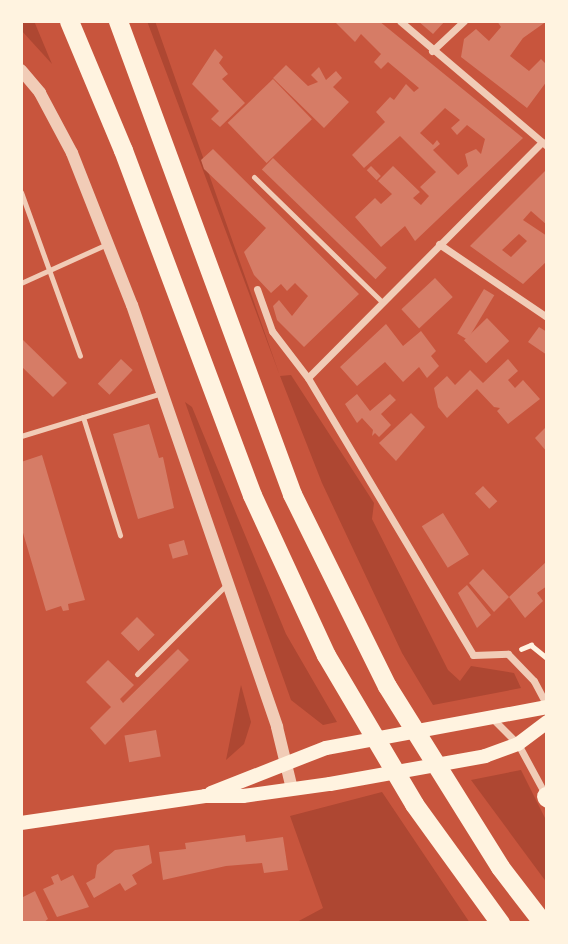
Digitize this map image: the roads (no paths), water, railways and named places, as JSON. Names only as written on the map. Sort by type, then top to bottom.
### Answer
[{"type":"highway","points":[[69,21],[123,150],[252,495],[326,655],[414,804],[500,923]]},
{"type":"highway","points":[[118,21],[292,494],[387,686],[500,867],[543,923]]},
{"type":"main road","points":[[205,796],[285,761],[327,748],[547,706]]},
{"type":"main road","points":[[21,823],[205,796],[330,784],[485,756],[518,744],[547,722]]},
{"type":"street","points":[[308,377],[439,244],[545,144],[432,51],[400,21]]},
{"type":"street","points":[[432,51],[464,21]]},
{"type":"street","points":[[21,70],[40,93],[72,153],[108,244],[228,583],[292,789]]},
{"type":"street","points":[[439,244],[547,317]]},
{"type":"street","points":[[257,289],[272,331],[308,377],[473,655],[508,654],[534,681],[547,706]]},
{"type":"street","points":[[492,718],[518,744],[547,797]]},
{"type":"lane","points":[[254,177],[382,302]]},
{"type":"lane","points":[[21,192],[80,356]]},
{"type":"lane","points":[[21,283],[108,244]]},
{"type":"lane","points":[[21,436],[162,393]]},
{"type":"lane","points":[[83,417],[120,534]]},
{"type":"lane","points":[[137,674],[228,583]]}]
